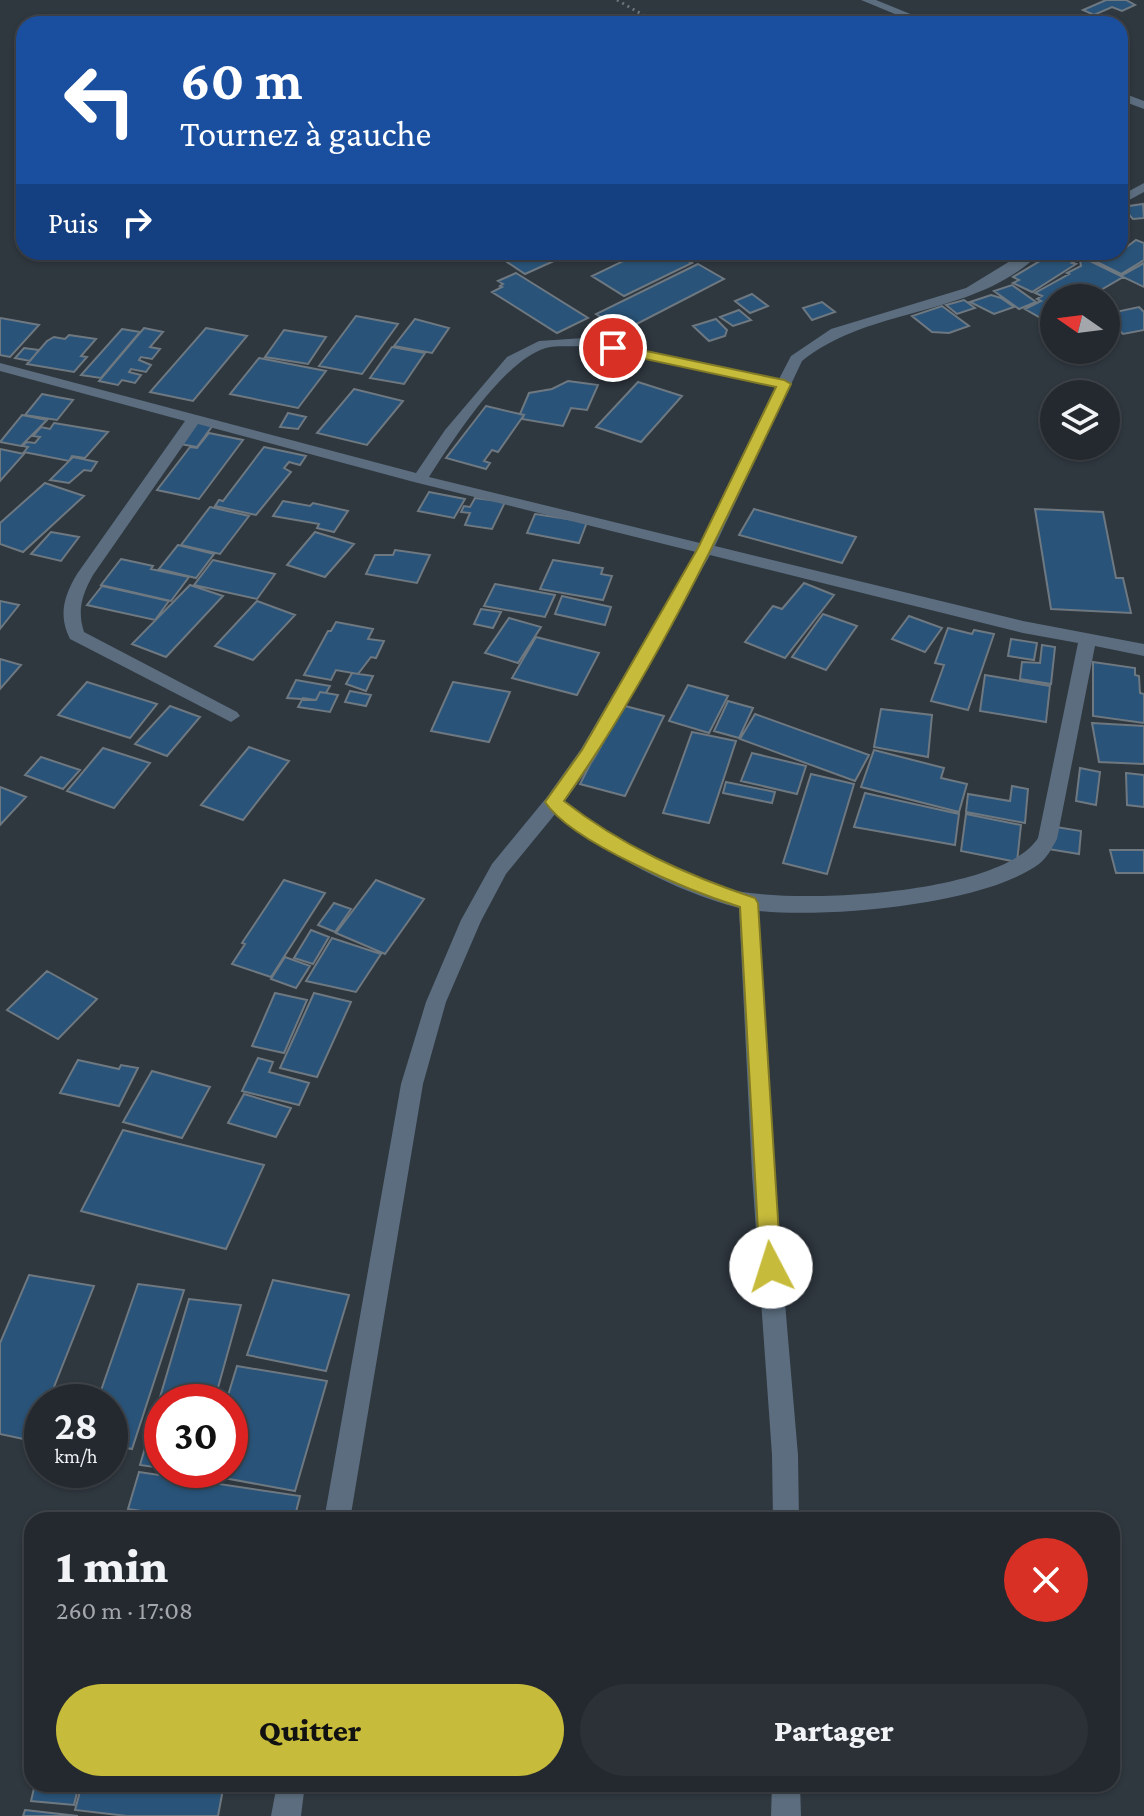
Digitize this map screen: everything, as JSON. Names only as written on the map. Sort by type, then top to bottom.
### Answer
[{"type":"street","points":[[866,0],[908,16]]},
{"type":"street","points":[[338,1512],[412,1084],[436,1002],[471,920],[499,869],[554,802],[588,754],[706,548],[796,359],[815,340],[848,325],[971,290],[1021,260]]},
{"type":"street","points":[[420,479],[450,433],[512,360],[544,344],[584,342],[784,384]]},
{"type":"street","points":[[0,367],[420,479],[1087,642],[1144,650]]},
{"type":"street","points":[[195,418],[85,574],[73,596],[69,614],[76,635],[231,716]]},
{"type":"street","points":[[554,802],[588,829],[619,847],[697,887],[749,903],[801,907],[951,890],[1033,859],[1047,839],[1087,642]]},
{"type":"street","points":[[749,903],[763,1174],[785,1455],[786,1512]]},
{"type":"street","points":[[286,1816],[290,1792]]},
{"type":"street","points":[[786,1792],[786,1816]]},
{"type":"path","points":[[617,0],[645,16]]},
{"type":"building","points":[[1106,0],[1126,0],[1135,5],[1122,11],[1112,7],[1094,15],[1083,10]]},
{"type":"building","points":[[1143,204],[1144,218],[1133,219],[1128,214],[1128,206]]},
{"type":"building","points":[[1136,240],[1144,243],[1144,260],[1121,274],[1097,262],[1128,260],[1128,246]]},
{"type":"building","points":[[504,260],[556,260],[525,274]]},
{"type":"building","points":[[625,260],[687,260],[692,263],[624,296],[592,276]]},
{"type":"building","points":[[1042,260],[1078,260],[1072,263],[1076,264],[1040,284],[1032,292],[1013,283],[1019,280],[1013,277]]},
{"type":"building","points":[[1080,260],[1088,260],[1123,277],[1111,284],[1051,284],[1081,266]]},
{"type":"building","points":[[1144,263],[1144,287],[1121,276]]},
{"type":"building","points":[[698,264],[724,279],[623,331],[596,314]]},
{"type":"building","points":[[516,273],[588,318],[557,333],[492,292],[502,287],[503,284],[498,281]]},
{"type":"building","points":[[1012,285],[1036,302],[1019,309],[994,291]]},
{"type":"building","points":[[752,294],[768,306],[750,313],[735,301]]},
{"type":"building","points":[[991,295],[1014,307],[994,314],[970,302]]},
{"type":"building","points":[[964,300],[975,308],[957,314],[946,305]]},
{"type":"building","points":[[822,302],[835,312],[812,320],[803,308]]},
{"type":"building","points":[[1040,302],[1040,318],[1025,309]]},
{"type":"building","points":[[942,306],[969,326],[949,333],[932,332],[912,316]]},
{"type":"building","points":[[1139,307],[1144,312],[1144,330],[1123,334],[1120,331],[1120,311]]},
{"type":"building","points":[[739,310],[751,320],[733,326],[720,317]]},
{"type":"building","points":[[356,316],[398,324],[362,374],[319,366]]},
{"type":"building","points":[[0,319],[39,325],[10,357],[0,355]]},
{"type":"building","points":[[415,319],[449,328],[432,353],[394,346]]},
{"type":"building","points":[[716,319],[727,330],[725,336],[709,341],[693,326]]},
{"type":"building","points":[[144,328],[163,332],[150,347],[160,349],[152,359],[141,357],[139,360],[151,365],[146,372],[131,369],[129,372],[141,375],[135,383],[122,380],[118,385],[99,381]]},
{"type":"building","points":[[206,328],[247,336],[193,401],[150,392]]},
{"type":"building","points":[[122,329],[140,332],[101,378],[81,375]]},
{"type":"building","points":[[284,330],[326,337],[308,364],[265,357]]},
{"type":"building","points":[[69,335],[96,339],[81,356],[87,357],[74,372],[27,364],[47,341],[54,337],[65,339]]},
{"type":"building","points":[[392,347],[425,353],[404,384],[370,378]]},
{"type":"building","points":[[24,348],[39,350],[30,361],[15,358]]},
{"type":"building","points":[[259,358],[326,371],[298,408],[230,394]]},
{"type":"building","points":[[568,381],[598,385],[587,410],[571,408],[563,426],[522,419],[524,415],[520,414],[529,393],[552,389]]},
{"type":"building","points":[[638,382],[682,396],[641,442],[596,427]]},
{"type":"building","points":[[354,389],[403,401],[367,445],[317,433]]},
{"type":"building","points":[[42,394],[73,400],[57,420],[25,415]]},
{"type":"building","points":[[486,406],[524,415],[498,452],[492,450],[484,461],[490,463],[486,469],[446,458]]},
{"type":"building","points":[[288,413],[306,417],[298,429],[280,427]]},
{"type":"building","points":[[22,415],[47,420],[21,446],[0,442]]},
{"type":"building","points":[[196,422],[213,425],[197,447],[180,444]]},
{"type":"building","points":[[54,423],[108,432],[85,458],[72,456],[69,461],[24,452],[28,447],[22,446],[27,442],[35,443],[40,437],[33,436],[41,427],[50,429]]},
{"type":"building","points":[[209,433],[243,440],[199,499],[157,490],[190,447],[197,448]]},
{"type":"building","points":[[264,447],[306,456],[300,465],[289,462],[284,468],[291,472],[256,515],[215,506],[219,500],[223,501]]},
{"type":"building","points":[[0,449],[24,454],[0,481]]},
{"type":"building","points":[[73,457],[97,462],[91,471],[84,470],[69,483],[50,480]]},
{"type":"building","points":[[45,483],[84,496],[23,552],[0,544],[0,523]]},
{"type":"building","points":[[429,492],[465,499],[454,518],[418,511]]},
{"type":"building","points":[[475,498],[505,502],[492,529],[465,525],[470,513],[461,512],[464,506],[470,507]]},
{"type":"building","points":[[283,501],[310,506],[313,503],[348,511],[334,532],[317,528],[319,524],[273,516]]},
{"type":"building","points":[[210,507],[249,516],[220,554],[181,545]]},
{"type":"building","points":[[754,509],[856,537],[842,563],[739,535]]},
{"type":"building","points":[[1035,509],[1103,512],[1116,578],[1123,578],[1131,613],[1051,609]]},
{"type":"building","points":[[535,514],[587,522],[579,543],[527,533]]},
{"type":"building","points":[[51,532],[79,537],[61,561],[31,554]]},
{"type":"building","points":[[315,532],[354,544],[325,577],[287,565]]},
{"type":"building","points":[[178,545],[214,554],[196,578],[159,569]]},
{"type":"building","points":[[395,550],[430,555],[417,583],[366,574],[375,555],[393,555]]},
{"type":"building","points":[[121,559],[189,577],[171,601],[101,585]]},
{"type":"building","points":[[213,560],[275,574],[257,599],[194,585]]},
{"type":"building","points":[[553,560],[603,568],[601,574],[612,576],[603,600],[540,589]]},
{"type":"building","points":[[804,583],[834,595],[785,658],[745,642],[773,606],[782,609]]},
{"type":"building","points":[[495,584],[555,595],[545,617],[484,606]]},
{"type":"building","points":[[190,585],[223,596],[166,657],[132,644]]},
{"type":"building","points":[[102,586],[169,601],[155,620],[87,605]]},
{"type":"building","points":[[562,596],[611,607],[605,625],[555,614]]},
{"type":"building","points":[[0,601],[19,605],[0,629]]},
{"type":"building","points":[[257,601],[295,615],[253,660],[215,646]]},
{"type":"building","points":[[481,609],[501,612],[493,628],[474,624]]},
{"type":"building","points":[[823,614],[857,626],[826,670],[792,657]]},
{"type":"building","points":[[909,616],[942,628],[925,652],[892,639]]},
{"type":"building","points":[[509,618],[541,627],[518,663],[485,653]]},
{"type":"building","points":[[336,622],[373,629],[368,639],[384,641],[376,658],[371,657],[358,674],[336,670],[331,680],[304,675],[328,631]]},
{"type":"building","points":[[948,628],[972,634],[974,630],[994,634],[968,710],[931,701],[944,665],[935,663]]},
{"type":"building","points":[[536,637],[599,653],[577,695],[512,678]]},
{"type":"building","points":[[1011,639],[1037,643],[1034,660],[1008,656]]},
{"type":"building","points":[[1042,645],[1055,647],[1051,684],[1020,679],[1022,662],[1040,663]]},
{"type":"building","points":[[0,659],[21,665],[0,689]]},
{"type":"building","points":[[1093,662],[1135,668],[1140,693],[1144,694],[1144,723],[1093,716]]},
{"type":"building","points":[[352,673],[373,676],[366,691],[346,684]]},
{"type":"building","points":[[985,675],[1050,686],[1046,722],[980,711]]},
{"type":"building","points":[[296,680],[330,686],[326,693],[320,692],[316,700],[287,698]]},
{"type":"building","points":[[87,682],[157,704],[130,738],[58,715]]},
{"type":"building","points":[[453,682],[510,692],[489,742],[431,731]]},
{"type":"building","points":[[688,685],[728,696],[709,733],[669,721]]},
{"type":"building","points":[[350,691],[371,695],[366,706],[345,702]]},
{"type":"building","points":[[320,692],[338,695],[330,712],[298,707],[303,698],[316,700]]},
{"type":"building","points":[[728,701],[753,708],[739,738],[714,731]]},
{"type":"building","points":[[621,705],[664,716],[625,796],[580,784]]},
{"type":"building","points":[[170,706],[200,717],[167,756],[135,744]]},
{"type":"building","points":[[881,709],[932,715],[928,757],[874,747]]},
{"type":"building","points":[[755,714],[869,755],[855,781],[740,739]]},
{"type":"building","points":[[1092,723],[1144,726],[1144,764],[1099,762]]},
{"type":"building","points":[[692,732],[736,741],[709,823],[663,813]]},
{"type":"building","points":[[249,747],[289,761],[243,820],[201,805]]},
{"type":"building","points":[[103,748],[150,763],[114,808],[67,791]]},
{"type":"building","points":[[874,750],[944,768],[941,778],[967,784],[959,812],[861,787]]},
{"type":"building","points":[[752,753],[806,766],[797,794],[741,781]]},
{"type":"building","points":[[41,757],[80,770],[63,789],[25,775]]},
{"type":"building","points":[[1080,768],[1100,772],[1096,805],[1076,801]]},
{"type":"building","points":[[1126,773],[1144,775],[1144,807],[1127,805]]},
{"type":"building","points":[[811,774],[854,784],[827,874],[783,863]]},
{"type":"building","points":[[726,782],[775,792],[772,803],[723,793]]},
{"type":"building","points":[[1012,786],[1028,789],[1025,823],[966,812],[968,794],[1010,801]]},
{"type":"building","points":[[0,787],[26,797],[0,825]]},
{"type":"building","points":[[865,793],[959,814],[955,845],[854,827]]},
{"type":"building","points":[[966,814],[1021,825],[1017,862],[961,851]]},
{"type":"building","points":[[1050,826],[1081,831],[1079,854],[1048,849]]},
{"type":"building","points":[[1110,850],[1144,850],[1144,873],[1116,873]]},
{"type":"building","points":[[284,880],[325,893],[271,977],[232,964],[245,944],[242,943]]},
{"type":"building","points":[[376,880],[424,899],[385,954],[336,933]]},
{"type":"building","points":[[334,903],[351,909],[335,932],[318,925]]},
{"type":"building","points":[[311,930],[329,937],[313,964],[294,958]]},
{"type":"building","points":[[332,938],[381,954],[356,992],[306,981]]},
{"type":"building","points":[[285,957],[310,966],[296,988],[271,979]]},
{"type":"building","points":[[47,971],[97,999],[58,1039],[7,1010]]},
{"type":"building","points":[[275,993],[307,1000],[284,1053],[252,1046]]},
{"type":"building","points":[[314,993],[351,1002],[317,1077],[280,1068]]},
{"type":"building","points":[[258,1058],[273,1062],[269,1072],[309,1083],[299,1105],[242,1091]]},
{"type":"building","points":[[78,1060],[119,1069],[121,1065],[138,1068],[119,1106],[60,1093]]},
{"type":"building","points":[[152,1071],[210,1087],[182,1138],[123,1122]]},
{"type":"building","points":[[244,1094],[291,1108],[276,1137],[228,1123]]},
{"type":"building","points":[[123,1130],[264,1165],[226,1249],[81,1211]]},
{"type":"building","points":[[29,1275],[94,1286],[55,1384],[24,1384],[24,1439],[0,1434],[0,1343]]},
{"type":"building","points":[[273,1280],[349,1295],[326,1371],[247,1355]]},
{"type":"building","points":[[138,1284],[184,1290],[153,1384],[144,1384],[144,1412],[132,1449],[128,1448],[128,1384],[103,1384]]},
{"type":"building","points":[[189,1299],[241,1305],[219,1384],[164,1384]]},
{"type":"building","points":[[237,1366],[327,1381],[295,1491],[248,1482],[248,1384],[232,1384]]},
{"type":"building","points":[[139,1472],[144,1473],[144,1488],[246,1488],[300,1496],[296,1512],[148,1512],[128,1509]]},
{"type":"building","points":[[33,1792],[77,1792],[74,1805],[31,1801]]},
{"type":"building","points":[[80,1792],[222,1792],[218,1816],[127,1816],[75,1810]]},
{"type":"building","points":[[25,1810],[78,1816],[23,1816]]},
{"type":"route","points":[[613,348],[784,384],[706,548],[588,754],[554,802],[588,829],[619,847],[697,887],[749,903],[771,1267]]}]
